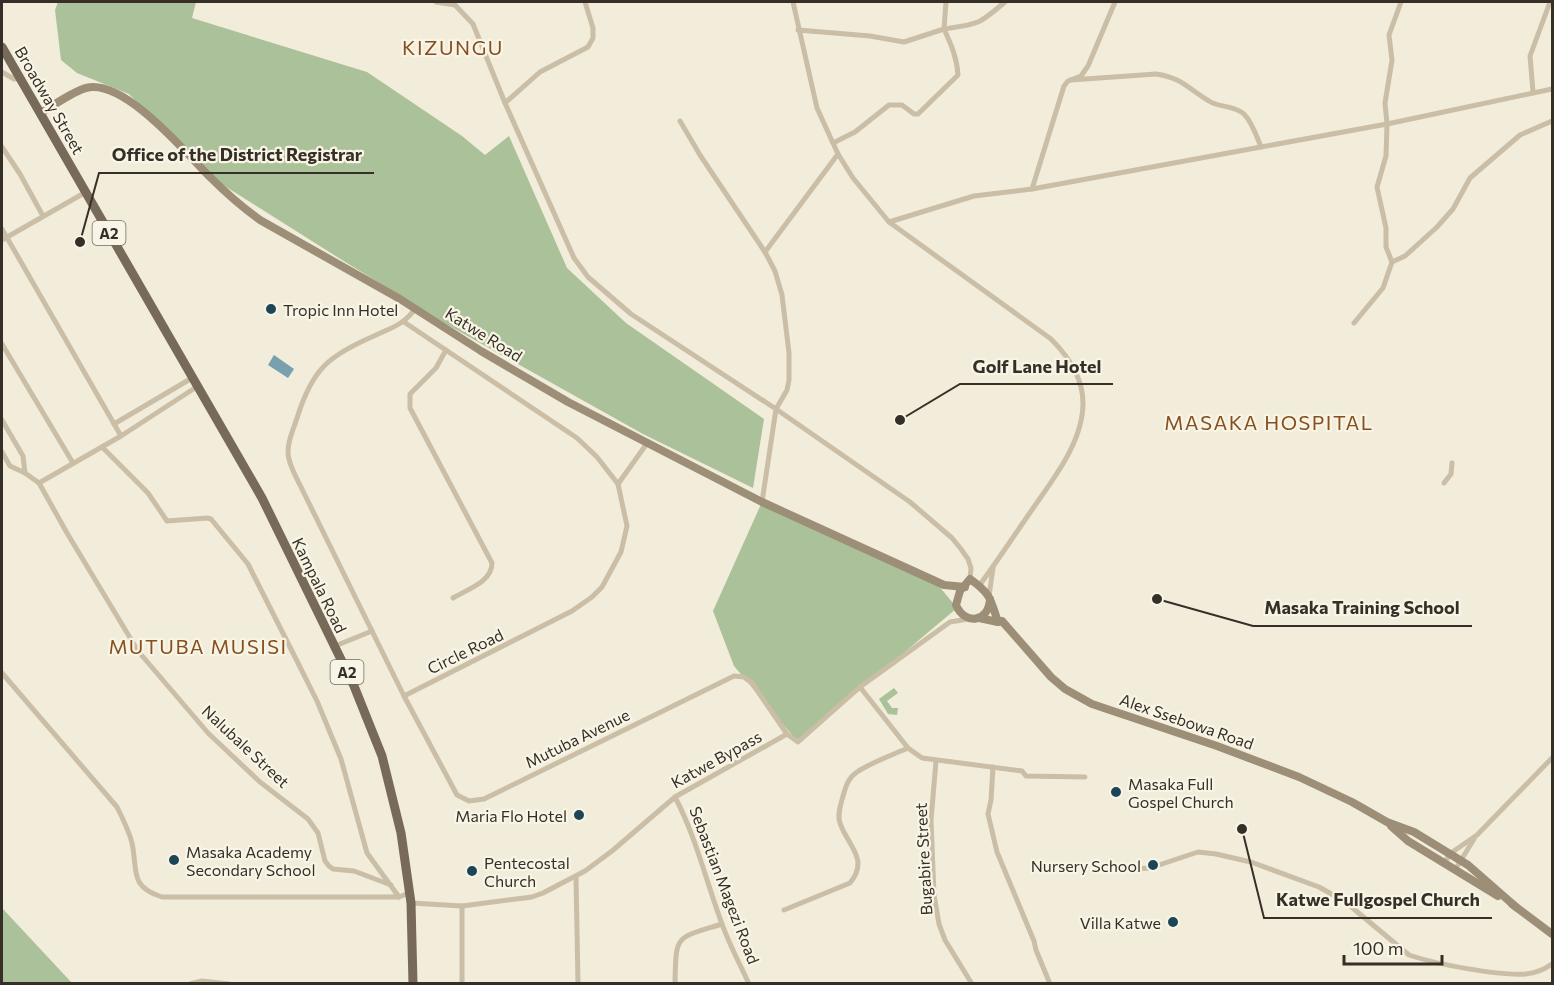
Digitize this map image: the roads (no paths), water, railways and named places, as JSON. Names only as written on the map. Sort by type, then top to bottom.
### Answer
[{"type":"main road","name":"Broadway Street","points":[[2,47],[198,386]]},
{"type":"main road","name":"Kampala Road","points":[[198,386],[262,498],[354,686],[382,756],[401,833],[410,898],[413,984]]},
{"type":"street","points":[[436,2],[456,3],[473,24],[505,103],[574,258],[588,277],[631,315],[776,410],[910,502],[952,538],[968,559],[971,568],[967,583],[960,591],[957,606]]},
{"type":"street","points":[[505,103],[516,90],[540,72],[552,64],[579,54],[588,47],[593,38],[593,28],[585,2]]},
{"type":"street","points":[[793,2],[817,108],[838,154],[854,178],[890,222],[1051,339],[1073,365],[1081,384],[1083,403],[1079,427],[1067,456],[979,586]]},
{"type":"street","points":[[833,144],[855,132],[889,105],[902,105],[914,114],[918,114],[932,103],[958,75],[952,45],[944,29],[946,2]]},
{"type":"street","points":[[798,30],[870,36],[904,42],[944,29],[975,25],[1005,2]]},
{"type":"street","points":[[1032,189],[1051,122],[1065,86],[1071,80],[1081,76],[1088,66],[1115,2]]},
{"type":"street","points":[[1354,322],[1383,288],[1392,262],[1386,247],[1386,228],[1377,187],[1386,156],[1385,103],[1392,60],[1389,35],[1401,2]]},
{"type":"street","points":[[1533,92],[1530,56],[1550,2]]},
{"type":"street","points":[[945,20],[955,27]]},
{"type":"street","points":[[2,82],[4,74],[21,79]]},
{"type":"street","points":[[1071,80],[1156,74],[1169,76],[1186,84],[1211,103],[1239,110],[1247,116],[1261,147]]},
{"type":"street","name":"Katwe Road","points":[[41,113],[86,88],[107,91],[127,99],[155,121],[240,206],[260,220],[416,309],[481,351],[568,402],[762,502],[944,585],[967,583]]},
{"type":"street","points":[[890,222],[974,196],[1032,189],[1387,124],[1552,88]]},
{"type":"street","points":[[680,121],[765,252],[775,271],[782,296],[789,353],[789,380],[787,390],[776,410],[762,502]]},
{"type":"street","points":[[1392,262],[1405,256],[1437,227],[1453,208],[1470,178],[1520,135],[1552,121]]},
{"type":"street","points":[[2,147],[43,216]]},
{"type":"street","points":[[765,252],[838,154]]},
{"type":"street","points":[[4,239],[86,192]]},
{"type":"street","points":[[2,229],[4,239],[121,436]]},
{"type":"street","points":[[404,696],[300,485],[289,459],[288,449],[303,400],[319,370],[326,363],[366,339],[404,322],[416,309]]},
{"type":"street","name":"Circle Road","points":[[404,322],[577,438],[597,457],[618,484],[627,526],[621,552],[602,587],[592,597],[572,611],[518,640],[404,696]]},
{"type":"street","points":[[2,344],[73,464]]},
{"type":"street","points":[[446,350],[436,368],[410,394],[410,408],[492,563],[489,577],[453,598]]},
{"type":"street","points":[[114,424],[192,378]]},
{"type":"street","points":[[39,483],[121,436],[198,386]]},
{"type":"street","points":[[2,420],[23,456],[25,473]]},
{"type":"street","points":[[618,484],[648,442]]},
{"type":"street","points":[[102,447],[148,493],[167,521],[211,519],[248,564],[321,711],[341,759],[367,853],[399,897]]},
{"type":"street","name":"Nalubale Street","points":[[2,452],[10,466],[39,483],[138,651],[208,733],[260,782],[308,819],[318,833],[325,861],[329,866],[391,885]]},
{"type":"street","points":[[1444,483],[1451,474],[1452,463]]},
{"type":"street","points":[[975,618],[986,614],[990,606],[993,566]]},
{"type":"street","points":[[944,585],[963,615],[998,622],[990,597],[985,590],[967,583]]},
{"type":"street","name":"Katwe Bypass","points":[[950,622],[957,606]]},
{"type":"street","name":"Katwe Bypass","points":[[410,898],[462,906],[532,897],[576,877],[612,851],[675,797],[787,734],[798,742],[860,687],[950,622],[975,618]]},
{"type":"street","name":"Alex Ssebowa Road","points":[[998,622],[1002,621],[1058,683],[1092,704],[1217,746],[1299,777],[1352,802],[1387,822],[1414,832],[1451,853],[1552,934]]},
{"type":"street","points":[[333,647],[372,631]]},
{"type":"street","points":[[2,673],[117,807],[128,828],[138,881],[152,894],[162,897],[410,898]]},
{"type":"street","name":"Mutuba Avenue","points":[[404,696],[457,795],[469,801],[484,799],[734,676],[744,677],[752,683],[787,734]]},
{"type":"street","points":[[860,687],[908,748],[922,758],[1022,771],[1026,776],[1085,777]]},
{"type":"street","points":[[784,910],[850,883],[856,876],[858,868],[856,853],[839,818],[847,783],[858,771],[908,748]]},
{"type":"street","points":[[1444,863],[1451,853],[1476,835],[1552,758]]},
{"type":"street","name":"Bugabire Street","points":[[936,761],[931,820],[934,895],[945,940],[972,984]]},
{"type":"street","points":[[993,767],[988,814],[997,852],[1018,899],[1050,984]]},
{"type":"street","name":"Sebastian Magezi Road","points":[[675,797],[690,828],[722,924],[749,984]]},
{"type":"street","name":"Alex Ssebowa Road","points":[[1387,822],[1408,841],[1516,907]]},
{"type":"street","points":[[1455,870],[1476,835]]},
{"type":"street","points":[[1117,870],[1150,868],[1198,852],[1232,857],[1319,887],[1349,905],[1409,955],[1458,967],[1525,974],[1538,972],[1552,964]]},
{"type":"street","points":[[576,877],[578,984]]},
{"type":"street","points":[[462,906],[462,984]]},
{"type":"street","points":[[675,984],[675,953],[679,941],[688,935],[722,924]]},
{"type":"street","points":[[190,984],[202,981],[228,984]]},
{"type":"water","points":[[274,355],[294,369],[288,378],[268,365]]},
{"type":"place","name":"Office of the District Registrar","points":[[80,242]]},
{"type":"place","name":"Tropic Inn Hotel","points":[[271,309]]},
{"type":"place","name":"Golf Lane Hotel","points":[[900,420]]},
{"type":"place","name":"Masaka Training School","points":[[1157,599]]},
{"type":"place","name":"Masaka Full Gospel Church","points":[[1116,792]]},
{"type":"place","name":"Maria Flo Hotel","points":[[579,815]]},
{"type":"place","name":"Katwe Fullgospel Church","points":[[1242,829]]},
{"type":"place","name":"Masaka Academy Secondary School","points":[[174,860]]},
{"type":"place","name":"Nursery School","points":[[1153,865]]},
{"type":"place","name":"Pentecostal Church","points":[[472,871]]},
{"type":"place","name":"Villa Katwe","points":[[1173,922]]},
{"type":"district","name":"KIZUNGU","points":[[453,47]]},
{"type":"district","name":"MASAKA HOSPITAL","points":[[1269,422]]},
{"type":"district","name":"MUTUBA MUSISI","points":[[198,646]]}]
